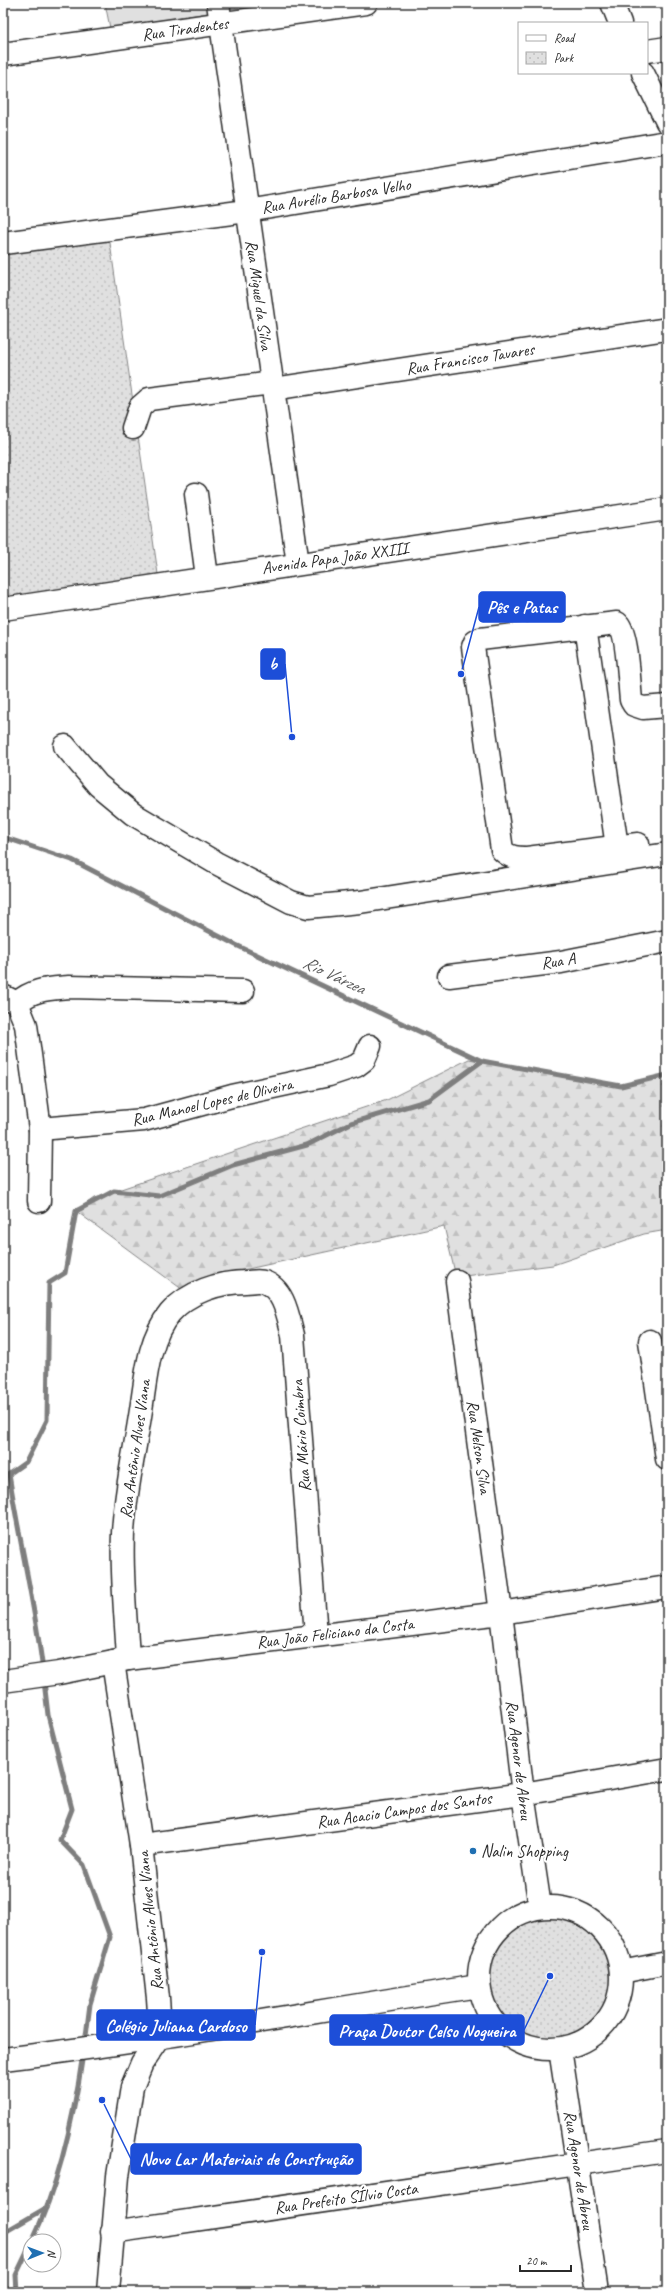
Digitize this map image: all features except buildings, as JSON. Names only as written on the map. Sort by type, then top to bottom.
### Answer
[{"type":"street","name":"Rua Miguel da Silva","points":[[218,3],[298,564]]},
{"type":"street","name":"Rua Tiradentes","points":[[3,54],[366,3]]},
{"type":"street","points":[[612,3],[620,22]]},
{"type":"street","points":[[648,51],[667,48]]},
{"type":"street","points":[[643,74],[667,122]]},
{"type":"street","name":"Rua Aurélio Barbosa Velho","points":[[3,243],[247,211],[667,142]]},
{"type":"street","name":"Rua Francisco Tavares","points":[[133,428],[140,407],[149,399],[272,386],[667,329]]},
{"type":"street","points":[[196,494],[207,577]]},
{"type":"street","name":"Avenida Papa João XXIII","points":[[3,609],[207,577],[667,509]]},
{"type":"street","points":[[667,706],[643,708],[634,705],[631,700],[624,640],[620,626],[611,622],[480,639],[475,642],[477,681],[502,850],[507,855],[515,858],[667,840]]},
{"type":"street","points":[[585,626],[617,847]]},
{"type":"street","points":[[65,746],[98,785],[133,814],[216,863],[291,902],[308,907],[360,902],[667,854]]},
{"type":"street","name":"Rua A","points":[[449,976],[561,962],[667,941]]},
{"type":"street","points":[[39,1201],[40,1129],[26,1025],[22,1012],[10,1000],[40,990],[69,987],[243,990]]},
{"type":"street","name":"Rua Manoel Lopes de Oliveira","points":[[40,1129],[144,1120],[232,1096],[329,1075],[356,1066],[364,1060],[370,1046]]},
{"type":"street","name":"Rua Mário Coimbra","points":[[230,1282],[263,1281],[277,1290],[287,1312],[293,1335],[316,1635]]},
{"type":"street","name":"Rua Nelson Silva","points":[[457,1281],[502,1613]]},
{"type":"street","name":"Rua Antônio Alves Viana","points":[[159,2038],[158,1998],[120,1661],[123,1532],[149,1361],[162,1326],[169,1314],[183,1300],[206,1289],[230,1282]]},
{"type":"street","points":[[650,1341],[667,1459]]},
{"type":"street","name":"Rua João Feliciano da Costa","points":[[8,1681],[59,1674],[120,1661],[316,1635],[502,1613],[667,1587]]},
{"type":"street","name":"Rua Agenor de Abreu","points":[[502,1613],[523,1794],[540,1907]]},
{"type":"street","name":"Rua Acacio Campos dos Santos","points":[[141,1845],[523,1794],[667,1769]]},
{"type":"street","points":[[540,1907],[569,1909],[594,1922],[613,1944],[621,1972],[619,1996],[609,2018],[593,2035],[583,2041],[560,2049],[544,2049],[528,2046],[513,2039],[500,2029],[490,2016],[483,2002],[479,1986],[481,1958],[494,1934],[514,1916],[540,1907]]},
{"type":"street","points":[[621,1972],[667,1963]]},
{"type":"street","points":[[3,2060],[159,2038],[312,2011],[479,1986]]},
{"type":"street","points":[[108,2292],[112,2232],[123,2140],[132,2087],[142,2063],[159,2038]]},
{"type":"street","name":"Rua Agenor de Abreu","points":[[560,2049],[579,2164],[597,2292]]},
{"type":"street","name":"Rua Prefeito SÍlvio Costa","points":[[112,2232],[667,2151]]},
{"type":"green space","points":[[105,3],[220,3],[221,11],[110,28]]},
{"type":"green space","points":[[107,222],[159,581],[3,608],[3,238]]},
{"type":"green space","points":[[469,1059],[621,1086],[667,1075],[667,1230],[644,1234],[553,1265],[456,1277],[444,1226],[234,1272],[183,1290],[76,1211],[94,1198],[387,1100]]},
{"type":"green space","points":[[556,1909],[582,1917],[593,1924],[603,1934],[613,1952],[617,1964],[617,1992],[610,2011],[603,2022],[593,2032],[582,2039],[563,2046],[542,2047],[516,2039],[505,2032],[495,2022],[488,2011],[481,1992],[480,1971],[488,1945],[495,1934],[505,1924],[516,1917],[535,1910]]},
{"type":"waterway","name":"Rio Várzea","points":[[3,837],[72,860],[236,945],[482,1061],[621,1086],[667,1075]]},
{"type":"waterway","points":[[43,1671],[36,1622],[9,1474],[26,1462],[47,1420],[49,1283],[65,1273],[76,1211],[114,1191],[159,1196],[233,1165],[307,1145],[351,1123],[429,1100],[482,1061]]},
{"type":"waterway","points":[[44,1681],[48,1715],[72,1809],[60,1840],[84,1865],[110,1937],[90,2004],[85,2044]]},
{"type":"waterway","points":[[36,2233],[51,2196],[65,2149],[83,2054]]},
{"type":"waterway","points":[[3,2233],[46,2208]]},
{"type":"waterway","points":[[17,2292],[16,2275],[22,2263]]},
{"type":"place","name":"Pês e Patas","points":[[461,674]]},
{"type":"place","name":"b","points":[[292,737]]},
{"type":"place","name":"Nalin Shopping","points":[[473,1851]]},
{"type":"place","name":"Colégio Juliana Cardoso","points":[[262,1952]]},
{"type":"place","name":"Praça Doutor Celso Nogueira","points":[[550,1976]]},
{"type":"place","name":"Novo Lar Materiais de Construção","points":[[102,2100]]}]
